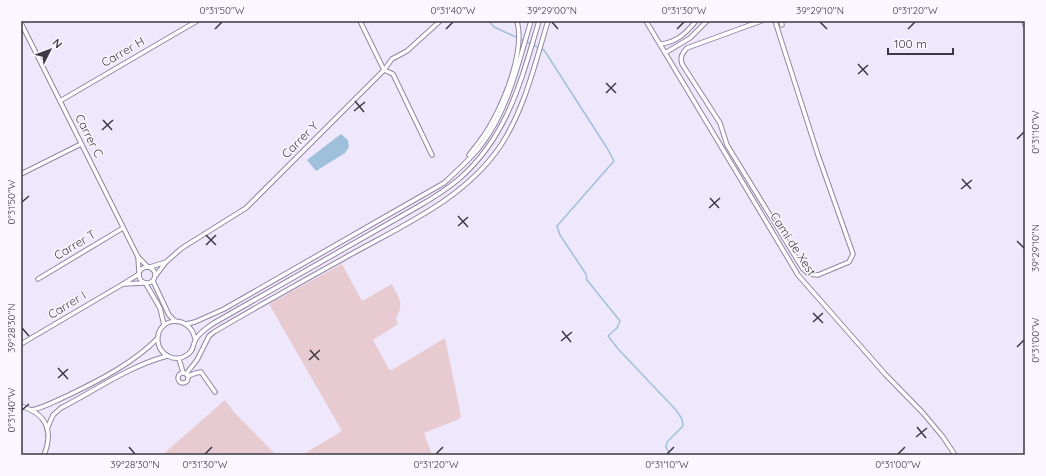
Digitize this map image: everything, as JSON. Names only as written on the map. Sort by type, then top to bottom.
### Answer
[{"type":"street","name":"Carrer H","points":[[60,100],[196,21]]},
{"type":"street","points":[[360,21],[384,70],[393,74],[432,155]]},
{"type":"street","name":"Carrer Y","points":[[156,275],[166,262],[182,248],[246,208],[384,70],[392,58],[407,51],[440,21]]},
{"type":"street","points":[[460,167],[482,138],[500,108],[513,72],[519,46],[520,34],[517,21]]},
{"type":"street","points":[[186,324],[195,322],[224,309],[444,183],[479,147],[492,128],[506,100],[531,21]]},
{"type":"street","points":[[195,339],[205,329],[214,323],[419,206],[459,179],[484,152],[505,121],[517,91],[539,21]]},
{"type":"street","points":[[186,374],[200,356],[209,336],[214,332],[435,207],[469,182],[485,166],[501,145],[515,120],[523,100],[548,21]]},
{"type":"street","name":"Camí de Xest","points":[[646,21],[798,275],[885,374],[923,413],[943,437],[955,455]]},
{"type":"street","points":[[660,44],[671,42],[679,38],[696,21]]},
{"type":"street","points":[[665,53],[690,38],[707,21]]},
{"type":"street","points":[[761,21],[687,48],[683,52],[680,60],[696,88],[720,123],[727,145],[803,269],[809,274],[818,275],[846,264],[851,260],[853,254],[818,155],[775,21]]},
{"type":"street","points":[[1024,21],[1025,25]]},
{"type":"street","name":"Carrer C","points":[[21,23],[138,257],[149,267]]},
{"type":"street","points":[[21,174],[82,144]]},
{"type":"street","name":"Carrer T","points":[[38,279],[123,228]]},
{"type":"street","name":"Carrer C","points":[[138,257],[139,273]]},
{"type":"street","name":"Carrer Y","points":[[149,267],[166,262]]},
{"type":"street","points":[[145,283],[153,281],[156,275],[155,272],[149,267],[142,268],[139,273],[140,280],[145,283],[160,308],[164,325]]},
{"type":"street","name":"Carrer I","points":[[21,344],[124,284],[139,273]]},
{"type":"street","points":[[153,281],[169,315],[175,321]]},
{"type":"street","name":"Carrer I","points":[[124,284],[145,283]]},
{"type":"street","points":[[171,321],[180,321],[190,326],[194,333],[195,339],[191,352],[185,356],[173,359],[162,352],[158,346],[157,339],[159,331],[164,325],[171,321]]},
{"type":"street","points":[[32,410],[42,408],[92,383],[135,358],[145,351],[157,339]]},
{"type":"street","points":[[47,429],[53,416],[61,408],[132,368],[167,356]]},
{"type":"street","points":[[179,358],[186,374]]},
{"type":"street","points":[[186,374],[201,372],[214,392]]},
{"type":"street","points":[[21,406],[32,410],[42,418],[47,429],[48,442],[44,455]]},
{"type":"shaded area","points":[[342,264],[362,301],[392,284],[399,298],[401,304],[396,318],[398,324],[373,340],[389,369],[392,370],[445,338],[461,416],[459,419],[424,433],[432,455],[302,455],[342,431],[269,304]]},
{"type":"shaded area","points":[[225,400],[234,412],[276,455],[162,455]]},
{"type":"water","points":[[341,134],[348,140],[349,147],[345,153],[316,171],[307,160]]},
{"type":"waterway","points":[[489,21],[494,27],[544,50],[614,161],[557,226],[560,235],[586,274],[587,280],[620,321],[617,328],[608,336],[619,350],[676,410],[682,419],[683,426],[667,442],[666,447],[670,455]]}]
